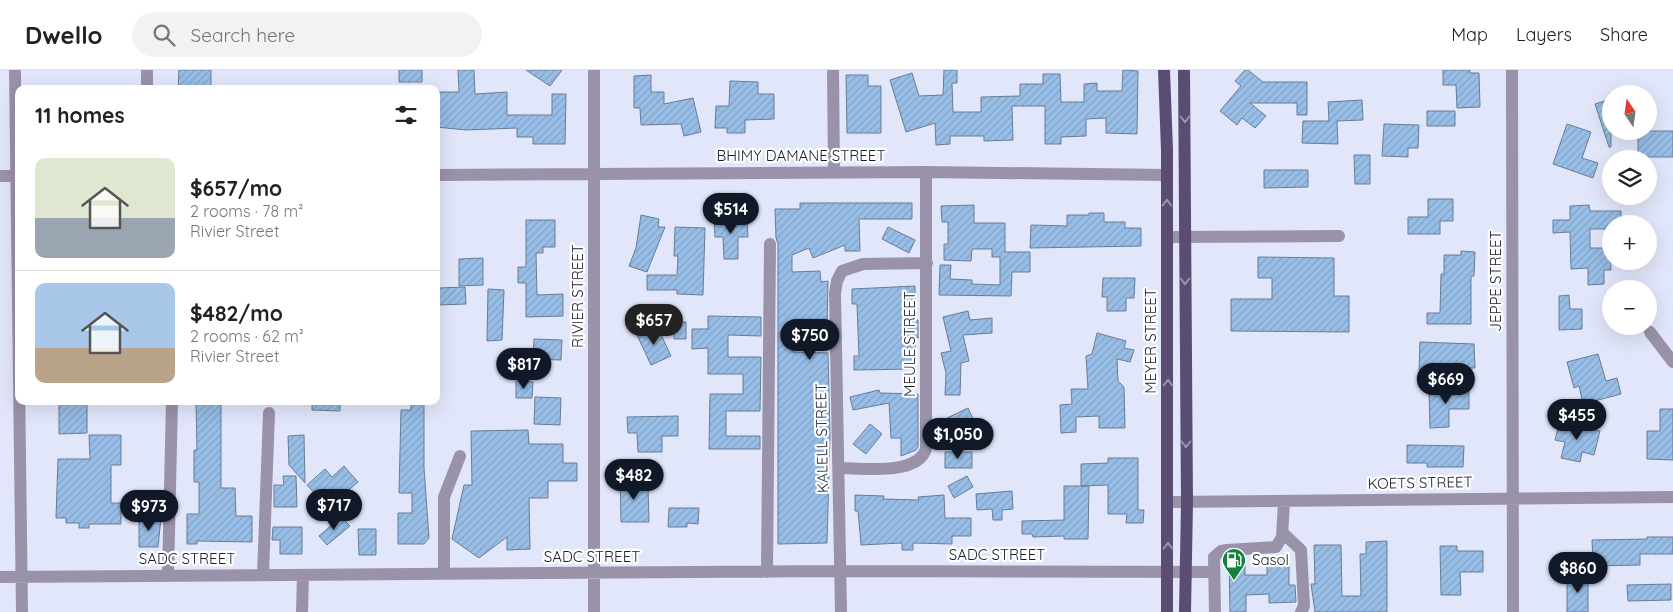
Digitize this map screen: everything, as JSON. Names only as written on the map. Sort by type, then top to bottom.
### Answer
[{"type":"main road","name":"MEYER STREET","points":[[1164,70],[1167,175],[1167,612]]},
{"type":"main road","points":[[1184,70],[1187,503],[1185,612]]},
{"type":"street","points":[[15,70],[15,85]]},
{"type":"street","points":[[147,70],[147,85]]},
{"type":"street","name":"RIVIER STREET","points":[[594,70],[594,612]]},
{"type":"street","points":[[833,70],[834,173]]},
{"type":"street","name":"JEPPE STREET","points":[[1512,70],[1513,612]]},
{"type":"street","name":"BHIMY DAMANE STREET","points":[[440,175],[926,172],[1167,175]]},
{"type":"street","name":"MEULE STREET","points":[[839,468],[908,467],[923,457],[926,449],[926,172]]},
{"type":"street","points":[[0,176],[15,176]]},
{"type":"street","points":[[1167,237],[1339,236]]},
{"type":"street","points":[[767,572],[770,244]]},
{"type":"street","name":"KALELL STREET","points":[[841,612],[835,293],[837,281],[842,272],[863,264],[926,263]]},
{"type":"street","points":[[1652,335],[1673,362]]},
{"type":"street","points":[[19,405],[22,612]]},
{"type":"street","points":[[168,576],[172,405]]},
{"type":"street","points":[[263,575],[269,413]]},
{"type":"street","points":[[444,574],[444,497],[460,456]]},
{"type":"street","name":"KOETS STREET","points":[[1168,502],[1673,497]]},
{"type":"street","points":[[1215,612],[1214,557],[1221,551],[1271,549],[1278,544],[1283,533],[1284,501]]},
{"type":"street","points":[[1283,533],[1296,543],[1303,557],[1304,606],[1301,612]]},
{"type":"street","name":"SADC STREET","points":[[0,577],[840,571],[1214,572]]},
{"type":"street","points":[[302,612],[303,575]]},
{"type":"building","points":[[179,70],[211,70],[211,85],[178,85]]},
{"type":"building","points":[[399,70],[422,70],[422,82],[399,82]]},
{"type":"building","points":[[458,70],[474,70],[475,94],[507,92],[507,115],[552,115],[552,94],[566,94],[565,144],[533,144],[533,137],[517,137],[517,128],[466,130],[440,127],[440,92],[459,92]]},
{"type":"building","points":[[526,70],[562,70],[550,86]]},
{"type":"building","points":[[944,70],[957,70],[957,83],[952,83],[953,112],[981,112],[981,97],[1020,96],[1020,84],[1043,84],[1043,74],[1060,74],[1061,102],[1084,102],[1084,84],[1097,83],[1097,91],[1122,91],[1123,70],[1138,71],[1137,134],[1106,133],[1106,118],[1086,119],[1086,136],[1061,137],[1061,144],[1045,144],[1045,106],[1012,106],[1013,140],[984,141],[984,136],[950,136],[950,144],[936,145],[935,123],[906,132],[890,80],[912,73],[919,96],[943,95]]},
{"type":"building","points":[[1245,70],[1248,70],[1263,82],[1307,82],[1307,115],[1297,115],[1297,103],[1250,103],[1266,116],[1255,128],[1242,118],[1237,125],[1220,111],[1241,86],[1235,81]]},
{"type":"building","points":[[1443,70],[1470,70],[1470,73],[1479,73],[1480,107],[1457,108],[1456,85],[1443,85]]},
{"type":"building","points":[[651,75],[651,92],[664,92],[664,104],[693,98],[701,132],[684,136],[681,124],[641,125],[640,108],[634,108],[634,76]]},
{"type":"building","points":[[846,75],[868,75],[868,86],[881,86],[881,133],[847,133]]},
{"type":"building","points":[[730,81],[758,82],[758,94],[774,94],[774,119],[745,120],[745,133],[727,133],[727,128],[715,128],[716,106],[729,106]]},
{"type":"building","points":[[1362,100],[1363,120],[1337,121],[1338,144],[1302,143],[1303,121],[1329,121],[1328,102]]},
{"type":"building","points":[[1602,102],[1602,126],[1595,104]]},
{"type":"building","points":[[1427,111],[1455,111],[1455,126],[1427,126]]},
{"type":"building","points":[[1384,124],[1419,125],[1418,148],[1408,148],[1408,157],[1382,156]]},
{"type":"building","points":[[1567,124],[1591,132],[1582,158],[1598,163],[1593,178],[1553,164]]},
{"type":"building","points":[[1658,131],[1673,131],[1673,157],[1657,157],[1657,150],[1638,150],[1638,140],[1658,140]]},
{"type":"building","points":[[1607,140],[1611,140],[1611,147],[1609,147]]},
{"type":"building","points":[[1354,155],[1370,155],[1370,184],[1355,184]]},
{"type":"building","points":[[1264,170],[1308,170],[1308,187],[1264,188]]},
{"type":"building","points":[[1428,199],[1453,199],[1453,221],[1440,221],[1440,234],[1408,234],[1408,217],[1428,217]]},
{"type":"building","points":[[800,203],[912,203],[912,219],[859,219],[860,251],[845,251],[845,245],[813,258],[809,248],[792,255],[792,272],[820,271],[821,282],[828,281],[827,329],[792,330],[793,352],[828,353],[830,434],[827,543],[778,544],[778,244],[775,209],[800,209]]},
{"type":"building","points":[[974,205],[974,223],[1005,223],[1005,252],[1030,252],[1030,272],[1012,272],[1011,296],[939,295],[940,265],[951,265],[950,279],[972,280],[972,284],[1000,285],[1000,257],[992,257],[992,249],[972,249],[971,261],[944,260],[944,244],[948,244],[948,222],[942,222],[941,206]]},
{"type":"building","points":[[1589,205],[1590,211],[1621,211],[1621,215],[1602,215],[1602,229],[1590,229],[1590,248],[1602,248],[1604,280],[1602,280],[1602,284],[1588,285],[1588,268],[1571,269],[1570,232],[1553,233],[1553,220],[1570,220],[1570,206]]},
{"type":"building","points":[[1089,213],[1104,213],[1104,222],[1125,222],[1125,228],[1141,228],[1141,246],[1030,248],[1031,225],[1067,226],[1067,215],[1089,215]]},
{"type":"building","points":[[641,215],[659,219],[658,227],[665,227],[647,272],[629,266],[636,248]]},
{"type":"building","points":[[747,218],[748,237],[738,237],[738,259],[724,259],[723,237],[715,237],[714,219]]},
{"type":"building","points":[[526,220],[555,220],[555,247],[543,247],[543,253],[536,253],[537,295],[563,294],[563,316],[526,317],[526,283],[518,283],[518,267],[526,267]]},
{"type":"building","points":[[675,227],[705,228],[703,295],[677,294],[677,290],[647,290],[647,275],[677,275],[678,256],[674,256]]},
{"type":"building","points":[[888,227],[915,240],[909,253],[882,239]]},
{"type":"building","points":[[1461,251],[1475,252],[1474,276],[1471,276],[1471,324],[1427,324],[1427,313],[1440,313],[1441,274],[1444,274],[1444,255],[1461,255]]},
{"type":"building","points":[[1258,257],[1334,258],[1334,296],[1349,296],[1349,332],[1231,331],[1231,299],[1272,299],[1272,278],[1258,278]]},
{"type":"building","points":[[483,258],[483,285],[459,286],[459,259]]},
{"type":"building","points":[[1103,278],[1135,278],[1134,298],[1126,298],[1126,311],[1107,311],[1107,297],[1102,297]]},
{"type":"building","points":[[915,286],[915,320],[918,320],[918,338],[915,338],[915,369],[854,370],[854,356],[859,356],[857,304],[852,304],[852,289]]},
{"type":"building","points":[[465,287],[466,304],[440,305],[440,288]]},
{"type":"building","points":[[488,289],[504,290],[502,340],[487,341]]},
{"type":"building","points":[[1569,295],[1570,309],[1582,309],[1582,329],[1559,330],[1559,296]]},
{"type":"building","points":[[968,311],[970,320],[992,318],[992,333],[963,335],[969,361],[961,363],[960,395],[945,395],[946,373],[941,353],[951,351],[943,317]]},
{"type":"building","points":[[708,316],[761,317],[761,336],[728,335],[728,357],[761,357],[760,411],[726,411],[726,436],[760,436],[760,449],[709,449],[710,394],[743,394],[743,374],[708,374],[708,348],[692,349],[692,329],[708,329]]},
{"type":"building","points":[[673,322],[686,322],[686,339],[674,339]]},
{"type":"building","points":[[657,326],[671,356],[651,365],[637,335]]},
{"type":"building","points":[[1097,333],[1126,341],[1124,348],[1134,350],[1130,362],[1117,359],[1118,381],[1124,387],[1125,428],[1099,428],[1099,416],[1076,417],[1076,432],[1061,433],[1060,405],[1072,404],[1071,389],[1088,389],[1086,356],[1092,354]]},
{"type":"building","points":[[534,339],[562,340],[561,360],[533,359]]},
{"type":"building","points":[[1420,342],[1474,344],[1475,368],[1466,368],[1466,371],[1419,370]]},
{"type":"building","points":[[1598,354],[1606,381],[1617,378],[1621,394],[1583,404],[1579,386],[1574,388],[1567,362]]},
{"type":"building","points":[[516,381],[533,382],[532,398],[516,398]]},
{"type":"building","points":[[1429,389],[1469,389],[1469,409],[1449,409],[1449,427],[1430,428]]},
{"type":"building","points":[[879,390],[880,393],[918,394],[918,447],[916,450],[901,456],[901,438],[891,438],[889,403],[853,410],[850,397]]},
{"type":"building","points":[[535,397],[561,398],[560,425],[534,424]]},
{"type":"building","points":[[59,405],[87,405],[87,433],[59,434]]},
{"type":"building","points":[[196,405],[221,405],[221,488],[235,488],[236,516],[252,516],[252,542],[197,541],[197,544],[187,544],[187,514],[199,514],[199,482],[194,482],[194,450],[197,450]]},
{"type":"building","points":[[312,405],[340,405],[340,411],[312,410]]},
{"type":"building","points":[[411,405],[424,405],[424,468],[429,538],[424,544],[398,544],[398,513],[412,513],[412,493],[399,493],[401,410],[411,410]]},
{"type":"building","points":[[968,408],[975,423],[949,434],[943,420]]},
{"type":"building","points":[[1660,409],[1673,409],[1673,460],[1647,459],[1647,431],[1660,431]]},
{"type":"building","points":[[678,416],[678,436],[662,436],[662,452],[638,452],[637,433],[628,433],[627,417]]},
{"type":"building","points":[[1560,421],[1600,431],[1594,455],[1582,452],[1580,462],[1561,458],[1565,442],[1555,440]]},
{"type":"building","points":[[870,424],[882,434],[866,454],[853,444]]},
{"type":"building","points":[[528,430],[529,444],[563,444],[563,463],[577,463],[577,481],[548,481],[548,498],[529,498],[530,549],[507,550],[507,537],[479,558],[452,539],[464,485],[472,485],[471,431]]},
{"type":"building","points":[[89,435],[121,435],[121,465],[111,465],[111,503],[121,503],[121,524],[89,524],[89,528],[79,528],[79,523],[66,523],[66,518],[56,518],[58,459],[90,459]]},
{"type":"building","points":[[304,435],[305,483],[289,465],[288,436]]},
{"type":"building","points":[[1407,445],[1464,446],[1463,467],[1427,467],[1427,463],[1407,463]]},
{"type":"building","points":[[945,452],[972,452],[972,468],[945,468]]},
{"type":"building","points":[[1108,458],[1138,458],[1138,510],[1144,510],[1143,523],[1126,523],[1127,514],[1108,514],[1108,485],[1081,486],[1081,464],[1108,463]]},
{"type":"building","points":[[344,466],[358,482],[344,494],[347,498],[341,503],[347,510],[338,519],[307,485],[325,469],[332,477]]},
{"type":"building","points":[[283,476],[296,476],[297,507],[274,507],[274,485],[284,485]]},
{"type":"building","points":[[967,476],[973,487],[954,498],[948,486]]},
{"type":"building","points":[[638,477],[638,487],[648,487],[649,522],[621,522],[620,478]]},
{"type":"building","points":[[1064,486],[1089,486],[1088,539],[1064,539],[1064,536],[1033,537],[1032,534],[1022,534],[1022,521],[1064,520]]},
{"type":"building","points":[[1012,491],[1013,509],[1002,510],[1002,520],[993,520],[992,509],[977,510],[976,494]]},
{"type":"building","points":[[855,495],[884,496],[883,499],[919,500],[918,497],[944,495],[945,518],[971,518],[971,536],[952,536],[952,544],[913,543],[913,550],[902,550],[902,543],[861,545],[858,511],[855,511]]},
{"type":"building","points":[[669,508],[699,508],[698,524],[687,523],[687,527],[668,527]]},
{"type":"building","points":[[341,517],[350,526],[327,545],[319,536]]},
{"type":"building","points":[[139,518],[161,518],[158,547],[139,547]]},
{"type":"building","points":[[273,527],[302,527],[302,554],[280,554],[280,540],[272,540]]},
{"type":"building","points":[[358,529],[376,529],[376,555],[359,555]]},
{"type":"building","points":[[1647,537],[1673,537],[1673,554],[1640,554],[1640,565],[1593,566],[1592,540],[1647,539]]},
{"type":"building","points":[[1387,541],[1387,612],[1315,612],[1311,584],[1315,584],[1314,545],[1341,545],[1342,596],[1361,596],[1360,554],[1366,554],[1366,542]]},
{"type":"building","points":[[1440,546],[1457,546],[1457,551],[1483,551],[1483,572],[1460,572],[1461,595],[1441,595]]},
{"type":"building","points":[[1245,558],[1245,575],[1267,575],[1267,559],[1289,559],[1289,585],[1295,585],[1296,602],[1269,603],[1269,594],[1246,595],[1246,612],[1230,612],[1229,559]]},
{"type":"building","points":[[1588,576],[1588,612],[1567,612],[1567,577]]},
{"type":"building","points":[[1671,584],[1671,600],[1628,601],[1627,585]]},
{"type":"place","name":"Sasol","points":[[1234,581]]}]
